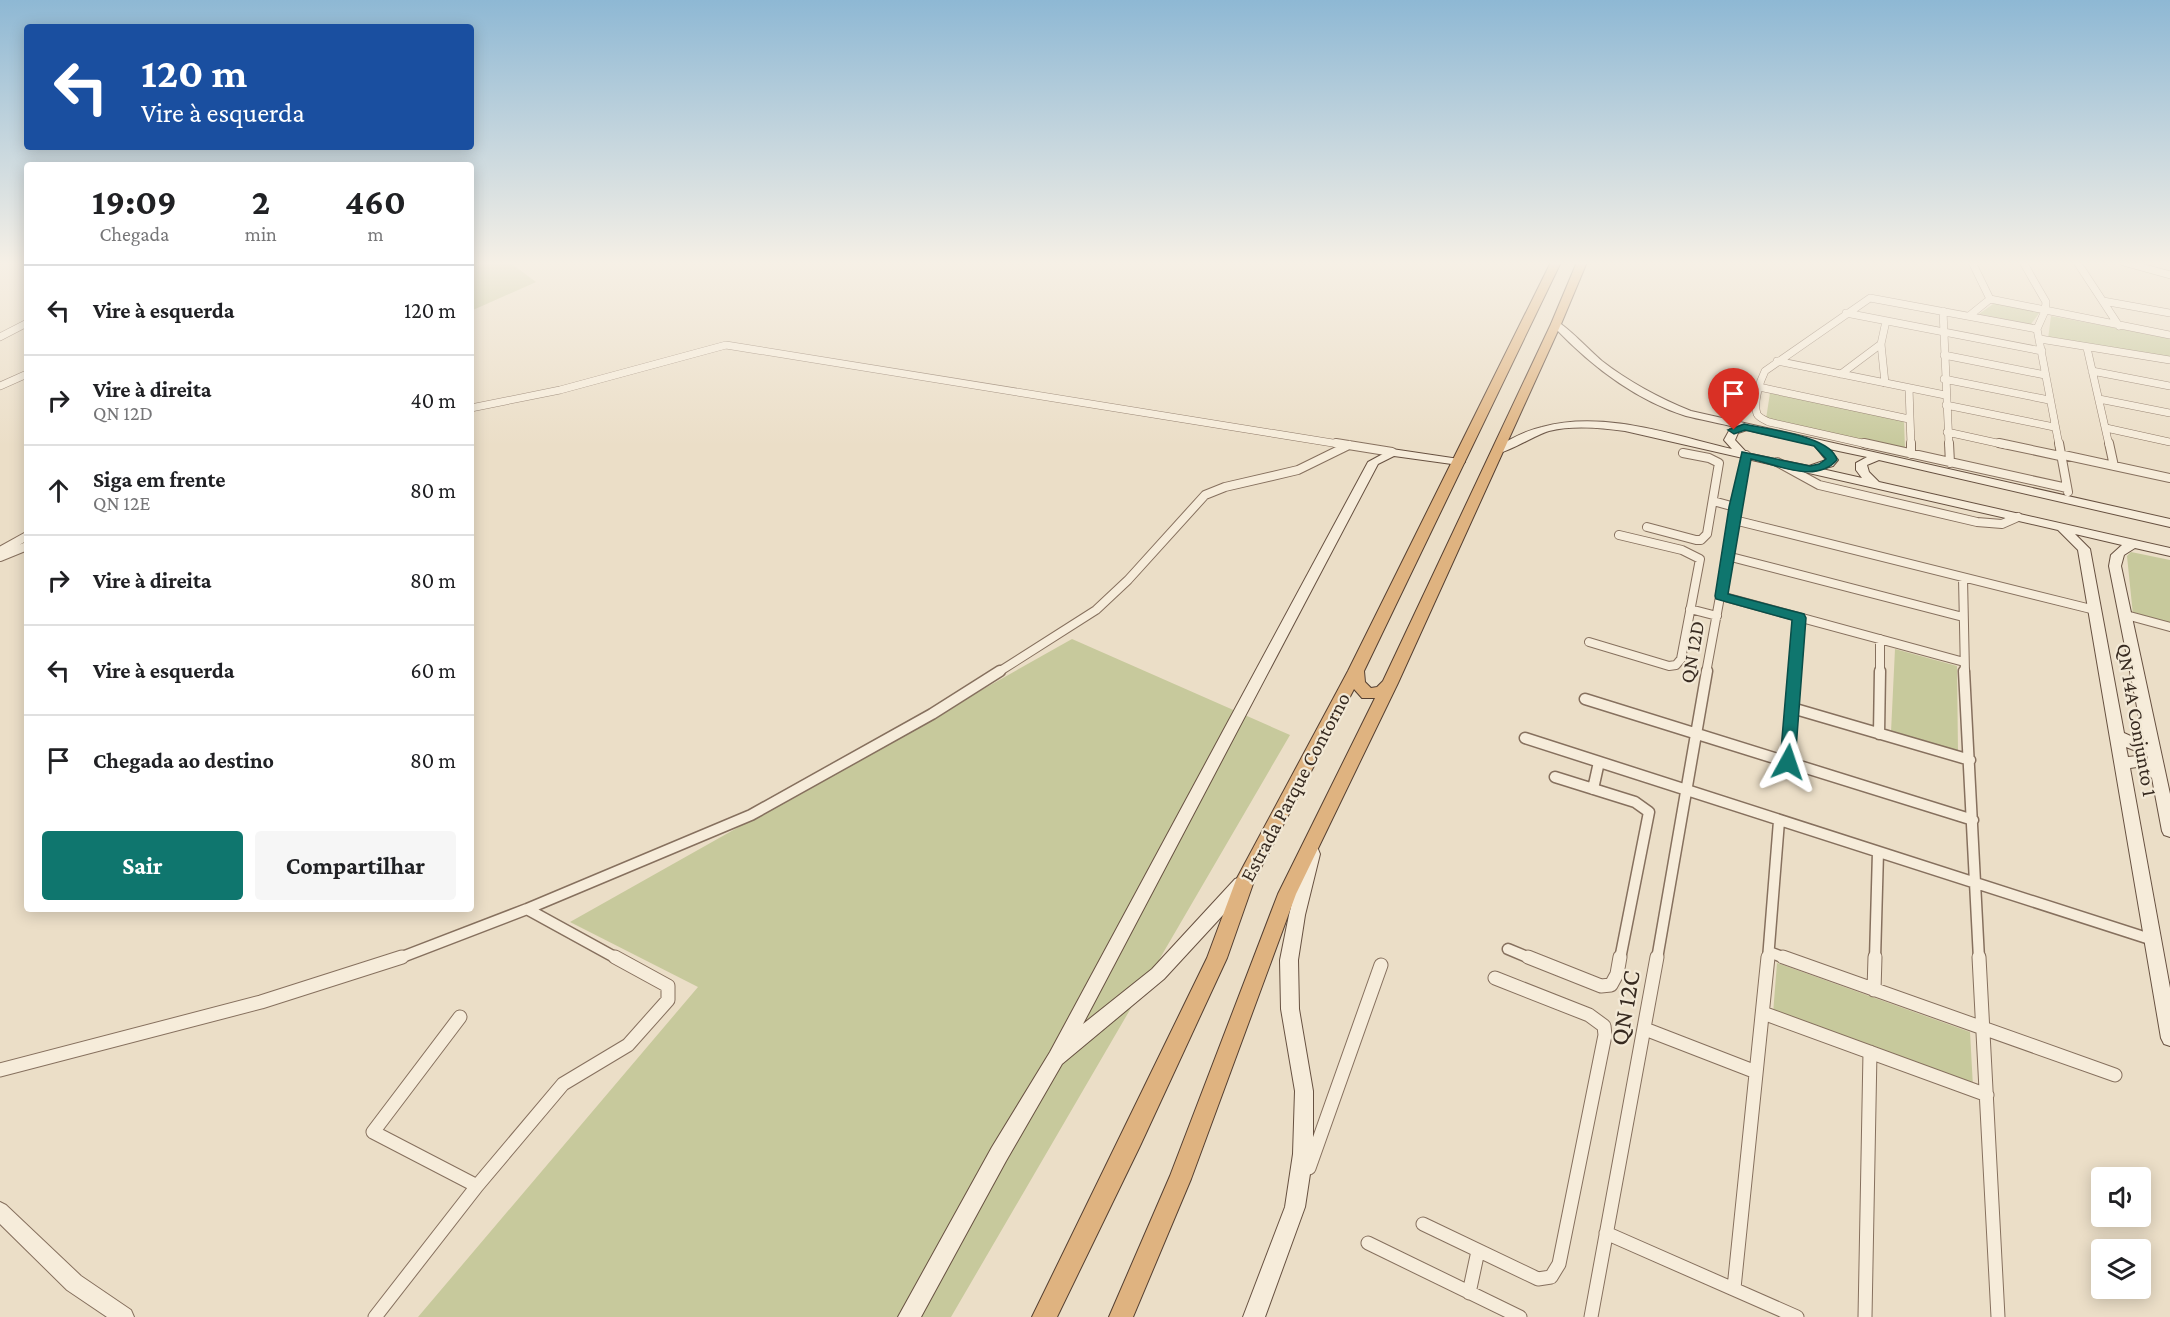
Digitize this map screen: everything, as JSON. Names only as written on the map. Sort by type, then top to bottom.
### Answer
[{"type":"highway","name":"Estrada Parque Contorno","points":[[1044,1317],[1132,1139],[1217,958],[1245,880],[1356,671],[1527,323]]},
{"type":"highway","name":"Estrada Parque Contorno","points":[[1120,1317],[1180,1179],[1287,894],[1390,683],[1556,324]]},
{"type":"highway","points":[[1356,671],[1358,684],[1367,694],[1382,692],[1390,683]]},
{"type":"main road","points":[[1556,324],[1589,356],[1645,393],[1688,413],[1818,444],[1856,447],[1877,457],[2068,494],[2170,522]]},
{"type":"main road","points":[[1496,452],[1521,436],[1545,427],[1592,423],[1626,428],[2170,552]]},
{"type":"main road","points":[[1744,427],[1734,430],[1729,440],[1745,454]]},
{"type":"main road","points":[[1810,469],[1822,467],[1832,460],[1831,456],[1818,444]]},
{"type":"main road","points":[[909,1317],[993,1164],[1056,1058],[1374,462],[1392,452],[1459,462]]},
{"type":"main road","points":[[1876,484],[1863,474],[1861,468],[1862,463],[1866,460],[1877,457]]},
{"type":"main road","name":"QN 14A Conjunto 1","points":[[2060,527],[2084,549],[2170,1038]]},
{"type":"main road","name":"QN 14A Conjunto 1","points":[[2133,544],[2120,551],[2115,557],[2115,566],[2170,831]]},
{"type":"main road","points":[[2117,736],[2141,748],[2153,746]]},
{"type":"main road","points":[[2122,765],[2131,760],[2138,761],[2159,776]]},
{"type":"main road","points":[[1254,1317],[1295,1207],[1303,1154],[1304,1091],[1290,1009],[1289,960],[1316,833]]},
{"type":"main road","points":[[1056,1058],[1158,974],[1245,880]]},
{"type":"street","points":[[1831,323],[1763,372],[1757,413],[1763,420],[1856,447],[1911,454],[2068,494],[2037,329],[2039,323]]},
{"type":"street","points":[[1885,323],[1881,344],[1885,383]]},
{"type":"street","points":[[1899,323],[2042,351]]},
{"type":"street","points":[[1943,323],[1950,463]]},
{"type":"street","points":[[2010,323],[2037,329]]},
{"type":"street","points":[[2106,323],[2170,335]]},
{"type":"street","points":[[0,338],[24,325]]},
{"type":"street","points":[[2040,339],[2170,360]]},
{"type":"street","points":[[1841,374],[1881,344]]},
{"type":"street","points":[[474,407],[560,390],[726,345],[1392,452]]},
{"type":"street","points":[[2087,348],[2114,466]]},
{"type":"street","points":[[1944,355],[2045,375]]},
{"type":"street","points":[[1777,361],[1946,395]]},
{"type":"street","points":[[2092,371],[2170,386]]},
{"type":"street","points":[[0,386],[24,375]]},
{"type":"street","points":[[1944,379],[2049,400]]},
{"type":"street","points":[[1760,387],[1909,419]]},
{"type":"street","points":[[1909,388],[1911,454]]},
{"type":"street","points":[[2098,399],[2170,413]]},
{"type":"street","points":[[1946,405],[2054,427]]},
{"type":"street","points":[[2106,429],[2170,442]]},
{"type":"street","points":[[1947,432],[2170,478]]},
{"type":"street","points":[[0,1070],[261,1002],[402,957],[527,909],[751,815],[932,714],[1096,610],[1128,580],[1205,495],[1217,488],[1290,472],[1349,446]]},
{"type":"street","points":[[1647,527],[1701,540],[1707,534],[1719,463],[1708,458],[1683,453]]},
{"type":"street","name":"QN 12D","points":[[1686,790],[1745,454]]},
{"type":"street","points":[[1777,462],[1798,476],[1819,485],[1977,522],[2002,524],[2018,517]]},
{"type":"street","points":[[1713,501],[1735,507]]},
{"type":"street","points":[[1734,520],[2095,610]]},
{"type":"street","points":[[1589,642],[1669,666],[1676,665],[1681,659],[1701,561],[1698,556],[1619,535]]},
{"type":"street","points":[[0,551],[24,539]]},
{"type":"street","points":[[0,557],[24,547]]},
{"type":"street","points":[[1727,556],[1963,617]]},
{"type":"street","points":[[1963,578],[1964,662],[1998,1317]]},
{"type":"street","points":[[1721,596],[1964,662]]},
{"type":"street","points":[[1690,609],[1717,616]]},
{"type":"street","points":[[2126,615],[2170,627]]},
{"type":"street","points":[[1788,762],[1799,618]]},
{"type":"street","points":[[1880,639],[1880,734]]},
{"type":"street","points":[[1585,699],[1973,820]]},
{"type":"street","points":[[1792,708],[1970,760]]},
{"type":"street","points":[[1526,738],[2152,940]]},
{"type":"street","points":[[1593,789],[1599,762]]},
{"type":"street","points":[[1508,949],[1601,986],[1607,986],[1614,981],[1649,812],[1635,802],[1555,777]]},
{"type":"street","name":"QN 12C","points":[[1591,1317],[1645,1029],[1686,790]]},
{"type":"street","points":[[1734,1288],[1769,952],[1779,821]]},
{"type":"street","points":[[1874,990],[1878,852]]},
{"type":"street","points":[[375,1317],[477,1186],[563,1084],[628,1044],[669,1000],[668,987],[527,909]]},
{"type":"street","points":[[1769,952],[2115,1075]]},
{"type":"street","points":[[1295,1207],[1382,966]]},
{"type":"street","points":[[1423,1224],[1538,1279],[1545,1280],[1555,1273],[1605,1035],[1604,1026],[1589,1015],[1495,978]]},
{"type":"street","points":[[1763,1013],[1987,1095]]},
{"type":"street","points":[[460,1017],[372,1132],[477,1186]]},
{"type":"street","points":[[1645,1029],[1756,1072]]},
{"type":"street","points":[[1865,1317],[1870,1052]]},
{"type":"street","points":[[2,1216],[74,1283],[124,1317]]},
{"type":"street","points":[[1606,1233],[1797,1317]]},
{"type":"street","points":[[1368,1243],[1520,1317]]},
{"type":"street","points":[[1469,1293],[1478,1251]]},
{"type":"green space","points":[[2050,323],[2091,323],[2170,338],[2170,358],[2048,339]]},
{"type":"green space","points":[[1770,393],[1904,421],[1905,450],[1766,419]]},
{"type":"green space","points":[[2131,552],[2170,560],[2170,625],[2133,615],[2127,556]]},
{"type":"green space","points":[[1072,639],[1290,735],[951,1317],[418,1317],[698,987],[570,922]]},
{"type":"green space","points":[[1895,649],[1957,666],[1958,753],[1891,732]]},
{"type":"green space","points":[[1777,963],[1970,1032],[1973,1087],[1773,1014]]},
{"type":"route","points":[[1734,430],[1744,427],[1818,444],[1826,450],[1832,460],[1822,467],[1810,469],[1746,455],[1721,596],[1799,618],[1788,762]]}]
